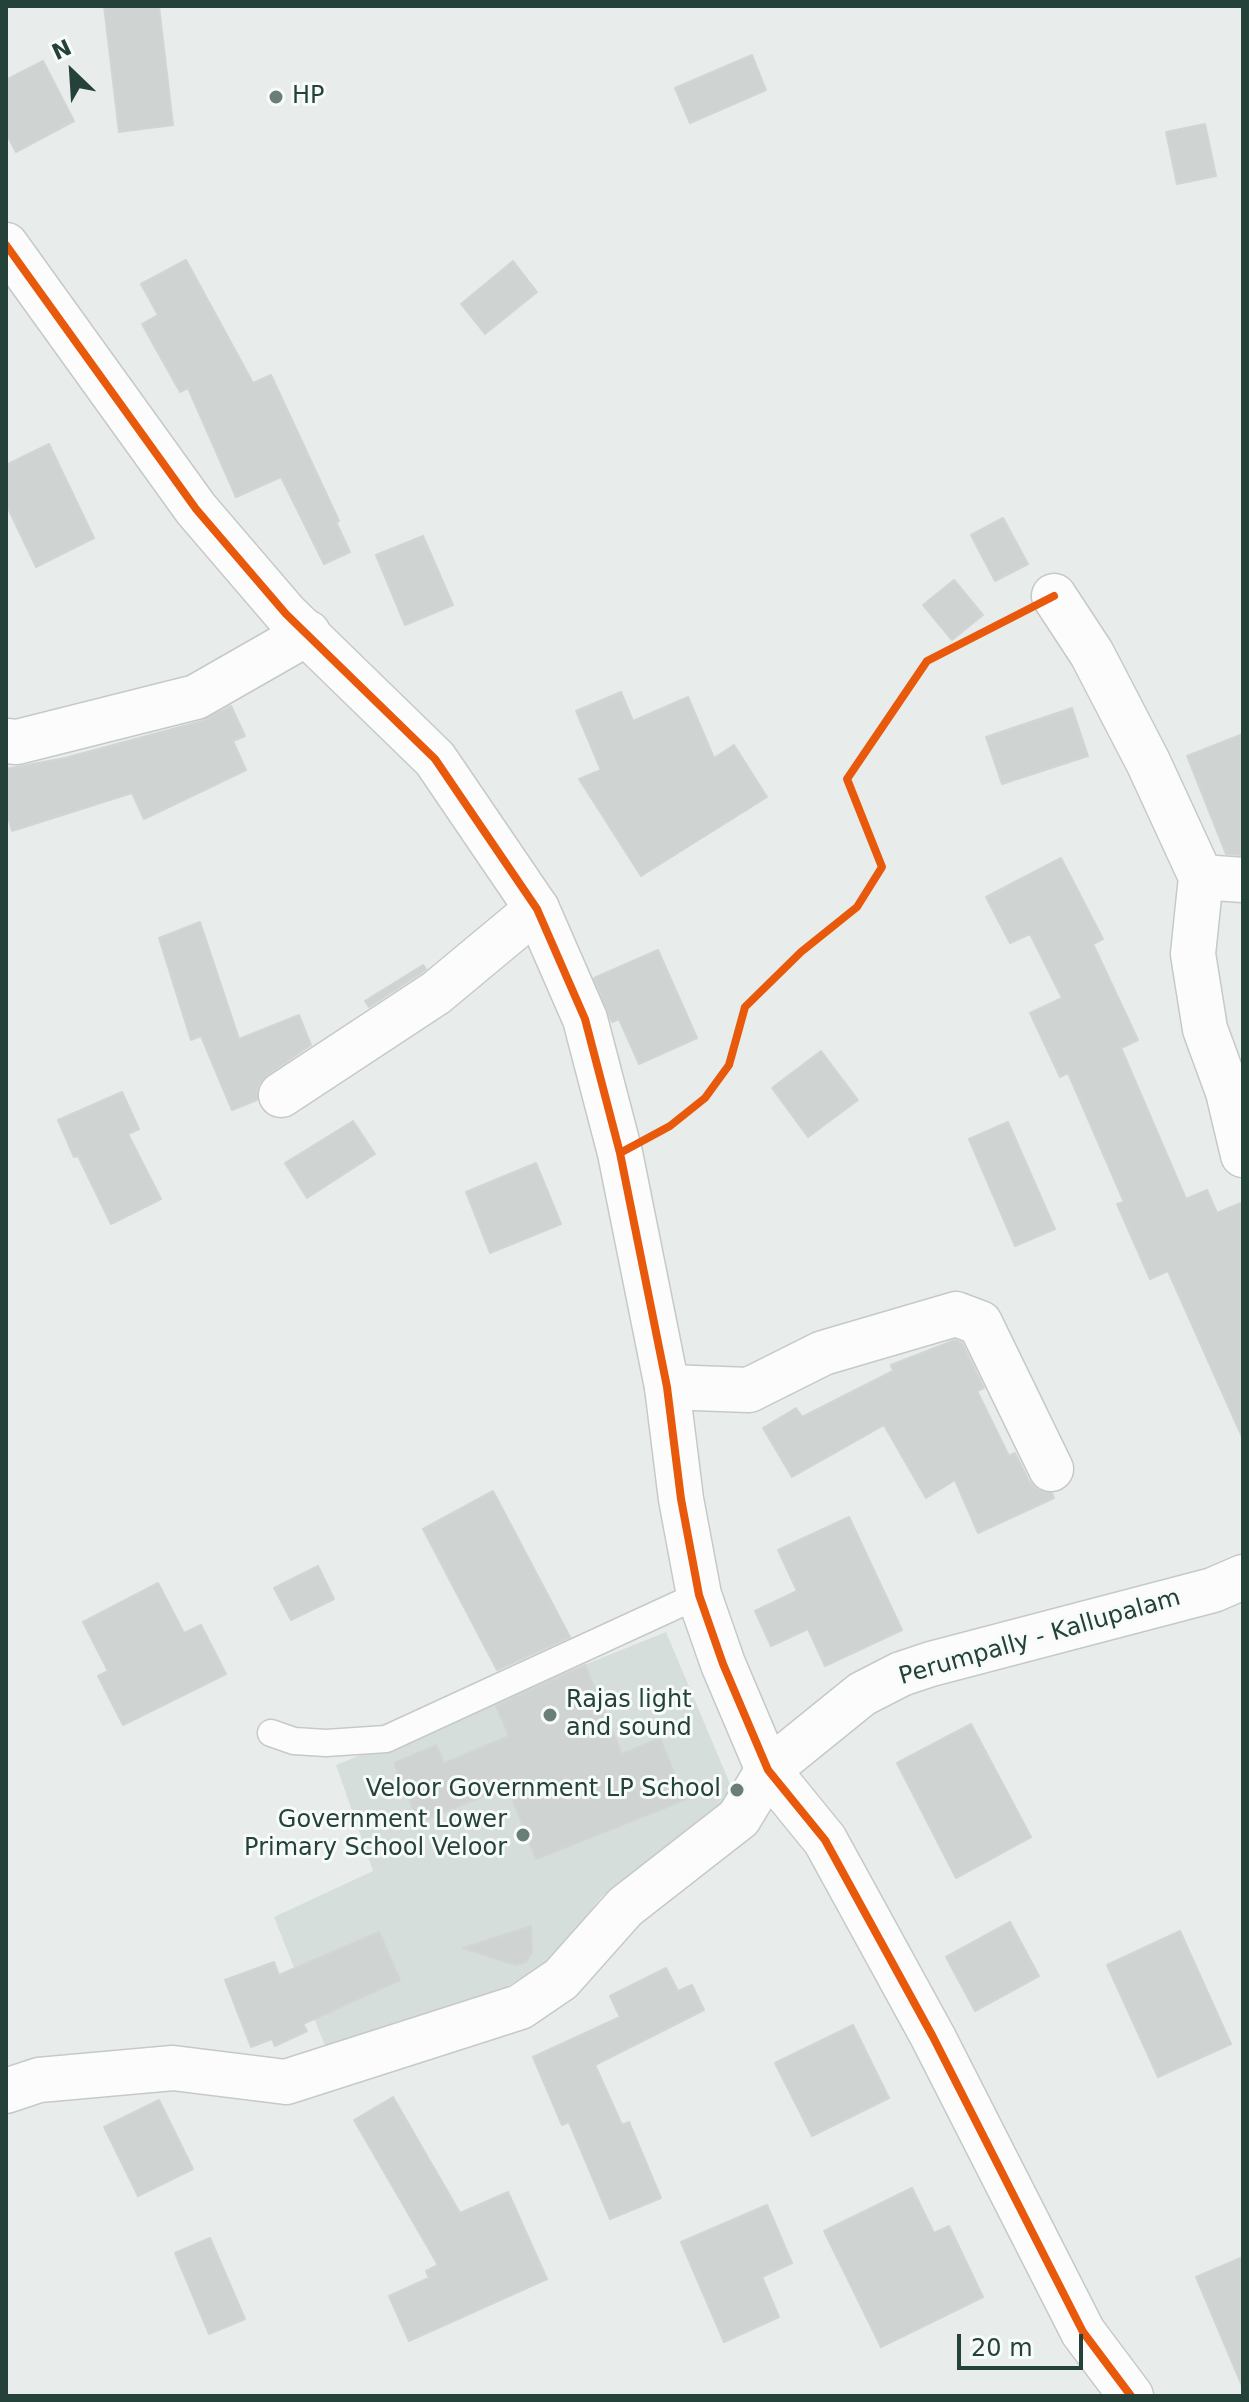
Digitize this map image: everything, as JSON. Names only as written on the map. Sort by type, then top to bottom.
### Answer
[{"type":"street","points":[[6,245],[196,509],[286,614],[435,759],[537,909],[585,1019],[620,1153],[667,1387],[681,1499],[699,1595],[723,1664],[768,1770],[825,1840],[933,2037],[1083,2332],[1131,2396]]},
{"type":"street","points":[[1054,596],[1092,654],[1222,879],[1193,954],[1205,1029],[1228,1092],[1243,1155]]},
{"type":"street","points":[[6,741],[17,742],[196,697],[308,633]]},
{"type":"street","points":[[281,1095],[436,993],[537,909]]},
{"type":"street","points":[[667,1387],[749,1390],[823,1353],[956,1314],[980,1323],[1051,1469]]},
{"type":"street","name":"Perumpally - Kallupalam","points":[[6,2091],[39,2080],[173,2068],[286,2082],[520,2007],[561,1979],[625,1907],[739,1818],[768,1770],[862,1694],[901,1674],[1213,1590],[1243,1577]]},
{"type":"lane","points":[[271,1733],[294,1741],[353,1744],[386,1739],[699,1595]]},
{"type":"shaded area","name":"Government Lower Primary School Veloor","points":[[666,1632],[736,1798],[601,1897],[559,1955],[491,1996],[327,2051],[274,1917],[373,1871],[336,1765]]},
{"type":"building","points":[[104,6],[159,6],[173,125],[119,132]]},
{"type":"building","points":[[752,55],[766,90],[690,123],[675,88]]},
{"type":"building","points":[[43,61],[74,121],[16,152],[6,133],[6,80]]},
{"type":"building","points":[[1205,124],[1216,176],[1177,184],[1166,132]]},
{"type":"building","points":[[186,260],[253,383],[271,375],[339,521],[336,522],[350,552],[324,564],[281,477],[236,497],[188,388],[180,392],[142,324],[158,315],[141,284]]},
{"type":"building","points":[[513,261],[537,292],[485,334],[461,304]]},
{"type":"building","points":[[49,444],[94,538],[36,567],[6,504],[6,465]]},
{"type":"building","points":[[1003,518],[1028,564],[995,581],[971,535]]},
{"type":"building","points":[[423,536],[453,605],[405,625],[376,555]]},
{"type":"building","points":[[954,580],[983,615],[952,640],[923,605]]},
{"type":"building","points":[[621,692],[633,721],[688,697],[714,758],[734,745],[767,797],[641,876],[579,779],[601,770],[576,711]]},
{"type":"building","points":[[231,706],[245,736],[233,741],[246,770],[144,819],[132,793],[12,831],[6,810],[6,769],[65,758],[202,721]]},
{"type":"building","points":[[1072,708],[1088,756],[1002,784],[986,737]]},
{"type":"building","points":[[1243,734],[1243,855],[1226,854],[1187,756]]},
{"type":"building","points":[[1061,858],[1103,939],[1093,944],[1138,1040],[1121,1048],[1186,1199],[1207,1190],[1217,1213],[1243,1202],[1243,1439],[1168,1271],[1150,1279],[1117,1204],[1124,1202],[1068,1073],[1060,1077],[1030,1013],[1062,998],[1030,934],[1010,943],[986,897]]},
{"type":"building","points":[[200,922],[239,1039],[299,1015],[311,1045],[267,1075],[258,1085],[257,1100],[232,1110],[201,1036],[191,1040],[159,938]]},
{"type":"building","points":[[658,950],[697,1038],[639,1064],[619,1019],[612,1022],[594,978]]},
{"type":"building","points":[[423,965],[426,969],[421,973],[369,1007],[365,1001]]},
{"type":"building","points":[[821,1051],[858,1100],[808,1137],[772,1088]]},
{"type":"building","points":[[122,1092],[139,1129],[128,1134],[161,1199],[111,1224],[78,1156],[74,1157],[58,1120]]},
{"type":"building","points":[[353,1121],[375,1154],[307,1198],[285,1163]]},
{"type":"building","points":[[1008,1122],[1055,1229],[1015,1246],[969,1139]]},
{"type":"building","points":[[536,1163],[561,1224],[490,1253],[466,1192]]},
{"type":"building","points":[[955,1340],[962,1343],[984,1388],[977,1391],[1009,1456],[1015,1453],[1029,1481],[1038,1490],[1052,1493],[1054,1498],[978,1533],[955,1480],[926,1498],[884,1425],[792,1477],[763,1428],[796,1408],[802,1417],[893,1371],[891,1365]]},
{"type":"building","points":[[493,1491],[570,1637],[497,1670],[423,1529]]},
{"type":"building","points":[[849,1517],[902,1630],[825,1666],[808,1629],[771,1646],[755,1611],[797,1591],[778,1550]]},
{"type":"building","points":[[318,1566],[334,1599],[291,1620],[274,1588]]},
{"type":"building","points":[[158,1583],[184,1633],[201,1625],[226,1674],[123,1725],[98,1676],[108,1671],[83,1622]]},
{"type":"building","points":[[585,1665],[622,1754],[660,1738],[685,1800],[536,1859],[507,1786],[419,1823],[394,1763],[436,1745],[444,1763],[509,1736],[496,1706]]},
{"type":"building","points":[[971,1724],[1031,1837],[956,1878],[897,1763]]},
{"type":"building","points":[[1010,1922],[1039,1976],[975,2011],[946,1957]]},
{"type":"building","points":[[531,1926],[532,1952],[526,1962],[515,1965],[463,1948]]},
{"type":"building","points":[[1180,1931],[1231,2044],[1158,2077],[1107,1965]]},
{"type":"building","points":[[379,1932],[400,1980],[303,2024],[307,2031],[275,2046],[272,2039],[251,2047],[225,1980],[274,1962],[279,1975]]},
{"type":"building","points":[[666,1968],[678,1991],[692,1985],[704,2010],[595,2065],[622,2125],[629,2122],[661,2198],[610,2219],[569,2122],[562,2125],[533,2057],[620,2017],[610,1996]]},
{"type":"building","points":[[853,2025],[889,2098],[812,2136],[775,2063]]},
{"type":"building","points":[[393,2097],[460,2213],[508,2192],[547,2279],[409,2341],[389,2296],[429,2278],[426,2271],[438,2265],[354,2120]]},
{"type":"building","points":[[159,2100],[193,2169],[138,2196],[104,2127]]},
{"type":"building","points":[[912,2188],[934,2233],[949,2226],[983,2297],[881,2347],[824,2231]]},
{"type":"building","points":[[767,2205],[792,2263],[762,2277],[779,2317],[724,2342],[681,2242]]},
{"type":"building","points":[[210,2238],[245,2319],[209,2334],[175,2253]]},
{"type":"building","points":[[1243,2257],[1243,2388],[1196,2277]]},
{"type":"cycle path","points":[[6,245],[196,509],[286,614],[435,759],[537,909],[585,1019],[620,1153],[667,1387],[681,1499],[699,1595],[723,1664],[768,1770],[825,1840],[933,2037],[1083,2332],[1131,2396]]},
{"type":"cycle path","points":[[620,1153],[670,1126],[705,1098],[729,1065],[745,1007],[801,952],[857,907],[882,867],[847,779],[927,661],[1054,596]]},
{"type":"place","name":"HP","points":[[276,97]]},
{"type":"place","name":"Rajas light and sound","points":[[550,1715]]},
{"type":"place","name":"Veloor Government LP School","points":[[737,1790]]},
{"type":"place","name":"Government Lower Primary School Veloor","points":[[523,1835]]}]
